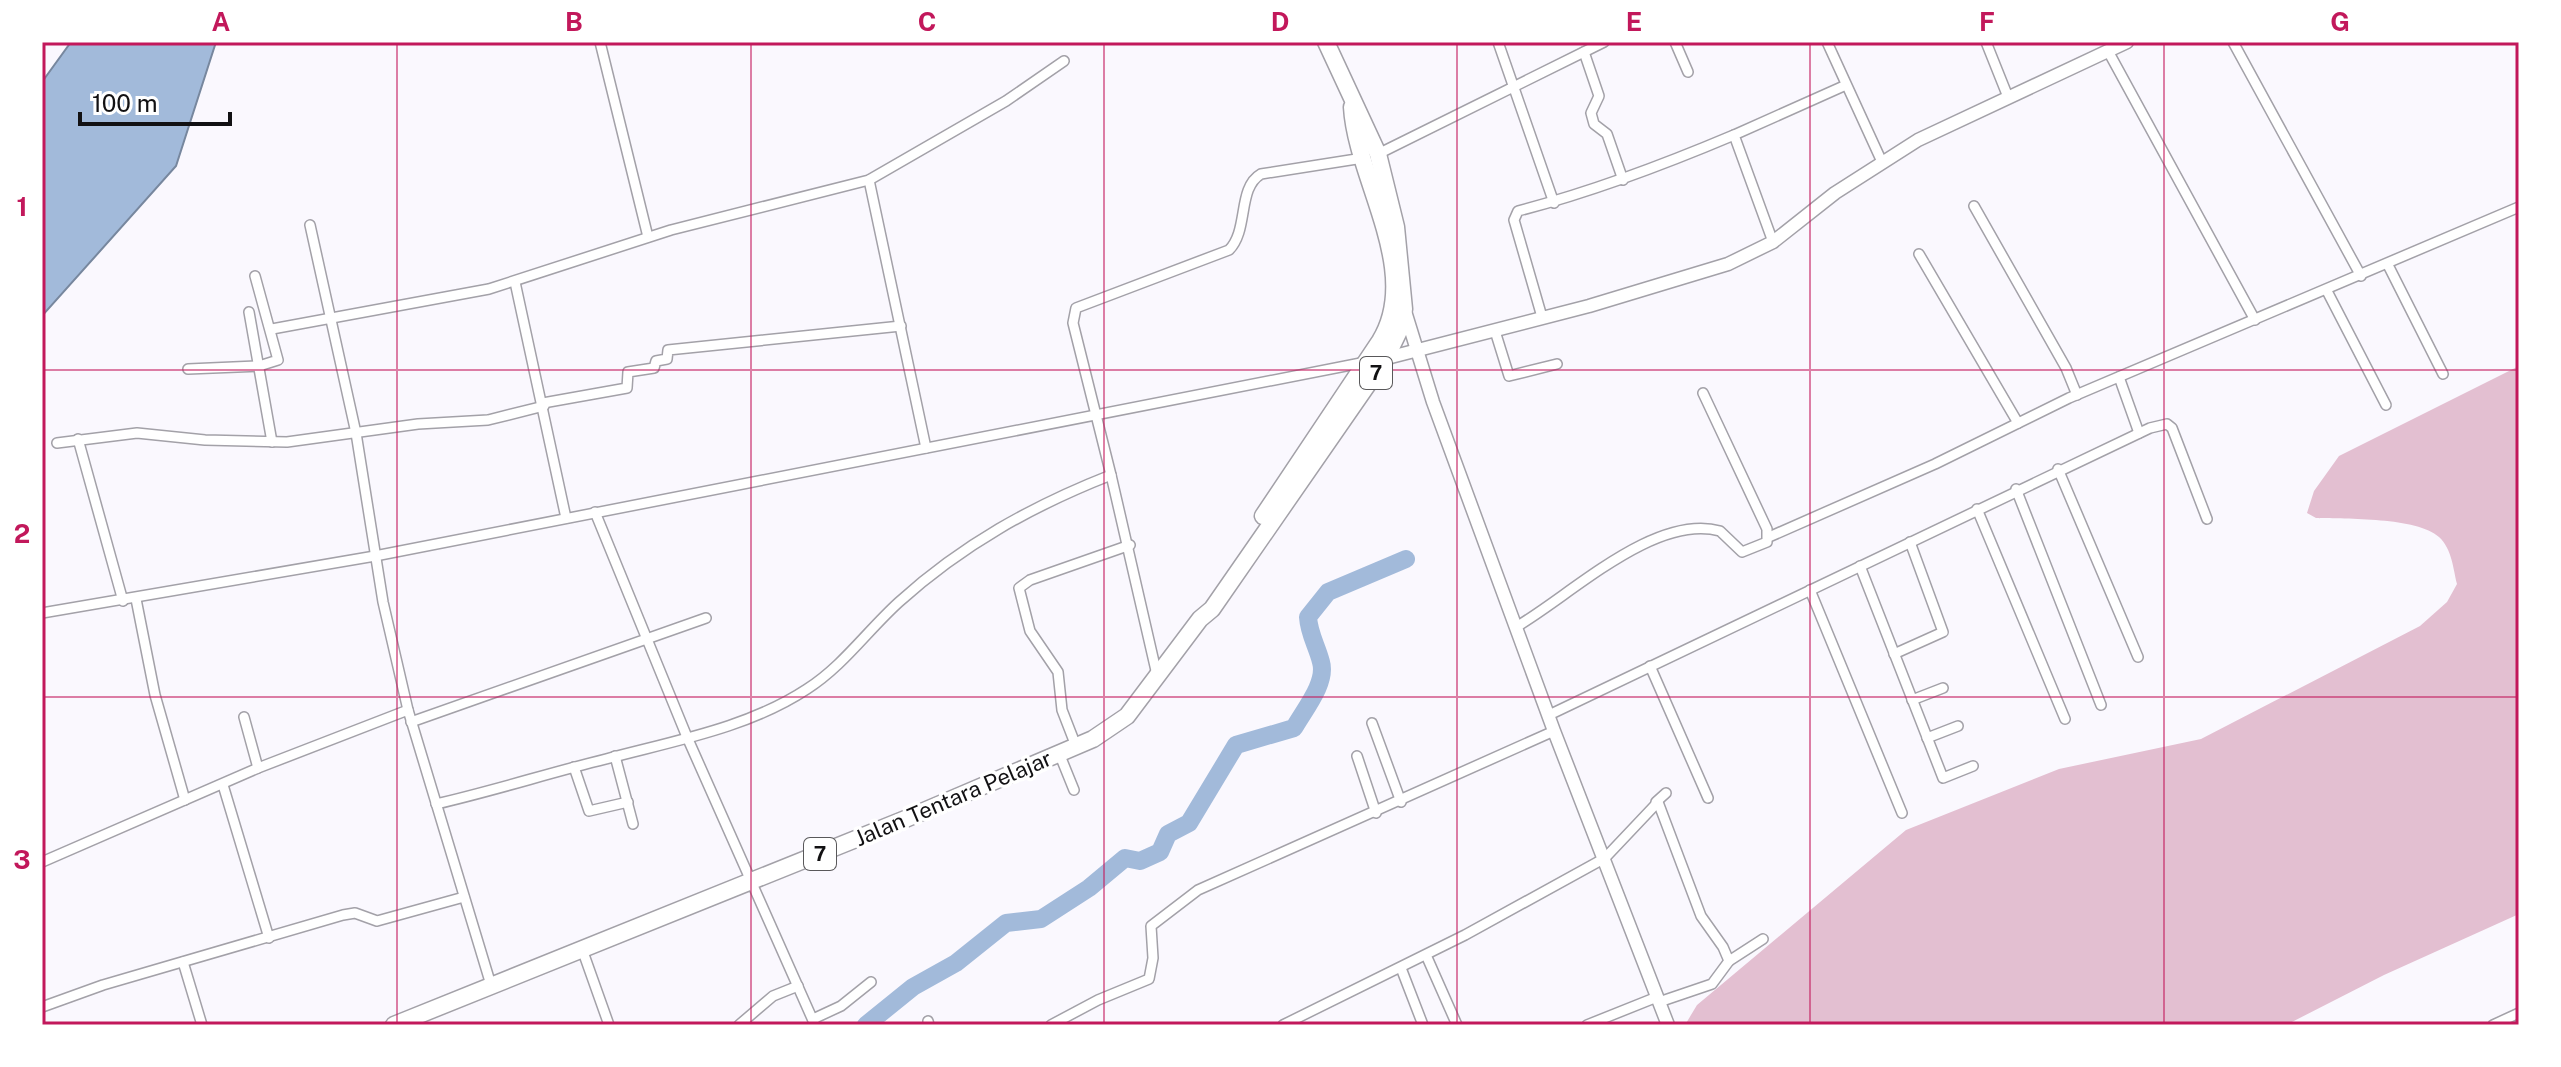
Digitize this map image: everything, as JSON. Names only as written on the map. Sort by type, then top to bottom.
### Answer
[{"type":"highway","name":"Jalan Tentara Pelajar","points":[[394,1025],[1076,746],[1127,716],[1200,619],[1212,609],[1386,358],[1400,329],[1398,304],[1403,269],[1371,156],[1352,101],[1326,42]]},
{"type":"highway","name":"Jalan Tentara Pelajar","points":[[1200,619],[1204,603],[1387,331],[1398,304]]},
{"type":"street","points":[[600,42],[648,237]]},
{"type":"street","points":[[1498,42],[1554,203]]},
{"type":"street","points":[[1158,678],[1130,545],[1073,323],[1076,308],[1229,250],[1235,244],[1244,221],[1249,186],[1261,174],[1371,156],[1604,42]]},
{"type":"street","points":[[1675,42],[1688,72]]},
{"type":"street","points":[[1827,42],[1882,162]]},
{"type":"street","points":[[1986,42],[2008,97]]},
{"type":"street","points":[[42,613],[375,556],[1386,358],[1495,331],[1728,264],[1773,242],[1882,162],[2008,97],[2127,42]]},
{"type":"street","points":[[2233,42],[2361,276]]},
{"type":"street","points":[[2108,51],[2255,320]]},
{"type":"street","points":[[1584,52],[1599,96],[1591,113],[1594,124],[1607,134],[1623,180]]},
{"type":"street","points":[[272,329],[515,282],[648,237],[869,180],[1006,101],[1064,61]]},
{"type":"street","points":[[1542,317],[1515,214],[1623,180],[1846,85]]},
{"type":"street","points":[[1734,135],[1773,242]]},
{"type":"street","points":[[869,180],[926,448]]},
{"type":"street","points":[[1974,206],[2066,368],[2077,395]]},
{"type":"street","points":[[1516,627],[1636,548],[1671,531],[1720,531],[1742,552],[1765,544],[1769,537],[1935,464],[2077,395],[2519,207]]},
{"type":"street","points":[[310,225],[356,433],[375,556],[408,710],[491,985]]},
{"type":"street","points":[[1919,254],[2018,423]]},
{"type":"street","points":[[2388,265],[2443,374]]},
{"type":"street","points":[[188,369],[259,366],[278,360],[255,276]]},
{"type":"street","points":[[515,282],[566,518]]},
{"type":"street","points":[[2327,291],[2386,405]]},
{"type":"street","points":[[1398,304],[1554,731],[1668,1025]]},
{"type":"street","points":[[249,312],[272,442]]},
{"type":"street","points":[[57,443],[137,433],[272,442],[418,424],[488,420],[543,404],[627,388],[628,372],[654,368],[656,361],[666,360],[668,350],[901,326]]},
{"type":"street","points":[[1495,331],[1509,376],[1557,364]]},
{"type":"street","points":[[2119,377],[2139,433]]},
{"type":"street","points":[[1703,393],[1769,537]]},
{"type":"street","points":[[1549,715],[2058,469],[2167,424],[2172,428],[2207,519]]},
{"type":"street","points":[[78,439],[123,601]]},
{"type":"street","points":[[2058,469],[2138,657]]},
{"type":"street","points":[[436,804],[739,722],[805,690],[838,666],[881,618],[913,589],[981,538],[1055,497],[1111,475]]},
{"type":"street","points":[[2016,489],[2101,705]]},
{"type":"street","points":[[1977,509],[2065,719]]},
{"type":"street","points":[[595,512],[687,737],[814,1022],[841,1006],[871,982]]},
{"type":"street","points":[[1894,654],[1943,632],[1910,542]]},
{"type":"street","points":[[1076,746],[1062,710],[1058,672],[1030,631],[1019,588],[1030,580],[1130,545]]},
{"type":"street","points":[[1860,566],[1943,778],[1973,766]]},
{"type":"street","points":[[1810,590],[1902,813]]},
{"type":"street","points":[[136,599],[155,695],[185,800]]},
{"type":"street","points":[[411,722],[706,618]]},
{"type":"street","points":[[1650,666],[1708,798]]},
{"type":"street","points":[[1912,700],[1943,688]]},
{"type":"street","points":[[42,862],[258,768],[408,710]]},
{"type":"street","points":[[244,717],[258,768]]},
{"type":"street","points":[[1372,723],[1401,802]]},
{"type":"street","points":[[1927,738],[1958,726]]},
{"type":"street","points":[[1051,1025],[1098,1000],[1149,979],[1153,958],[1151,926],[1198,890],[1401,802],[1554,731]]},
{"type":"street","points":[[1059,753],[1074,790]]},
{"type":"street","points":[[615,756],[633,824]]},
{"type":"street","points":[[1357,756],[1376,813]]},
{"type":"street","points":[[574,767],[589,811],[628,802]]},
{"type":"street","points":[[223,785],[269,938]]},
{"type":"street","points":[[1283,1025],[1401,968],[1605,858],[1666,793]]},
{"type":"street","points":[[1656,802],[1660,803],[1701,916],[1729,961]]},
{"type":"street","points":[[42,1007],[343,915],[355,913],[377,921],[464,897]]},
{"type":"street","points":[[1587,1025],[1712,984],[1729,961],[1763,939]]},
{"type":"street","points":[[582,949],[609,1025]]},
{"type":"street","points":[[1426,955],[1457,1025]]},
{"type":"street","points":[[183,962],[202,1025]]},
{"type":"street","points":[[1401,968],[1423,1025]]},
{"type":"street","points":[[739,1025],[773,996],[798,986]]},
{"type":"street","points":[[2493,1025],[2519,1013]]},
{"type":"shaded area","points":[[2519,366],[2519,914],[2384,975],[2286,1025],[1685,1025],[1697,1005],[1906,830],[2059,769],[2201,739],[2420,626],[2447,602],[2457,584],[2447,547],[2429,530],[2398,522],[2316,518],[2307,513],[2314,491],[2339,456]]},
{"type":"water","points":[[71,42],[216,42],[176,166],[42,316],[42,82]]},
{"type":"waterway","points":[[866,1025],[913,987],[956,963],[1006,923],[1041,919],[1089,888],[1125,858],[1140,861],[1160,852],[1168,834],[1189,823],[1236,745],[1294,728],[1321,679],[1321,662],[1308,617],[1328,592],[1406,559]]},
{"type":"waterway","points":[[2513,1025],[2519,1022]]}]
